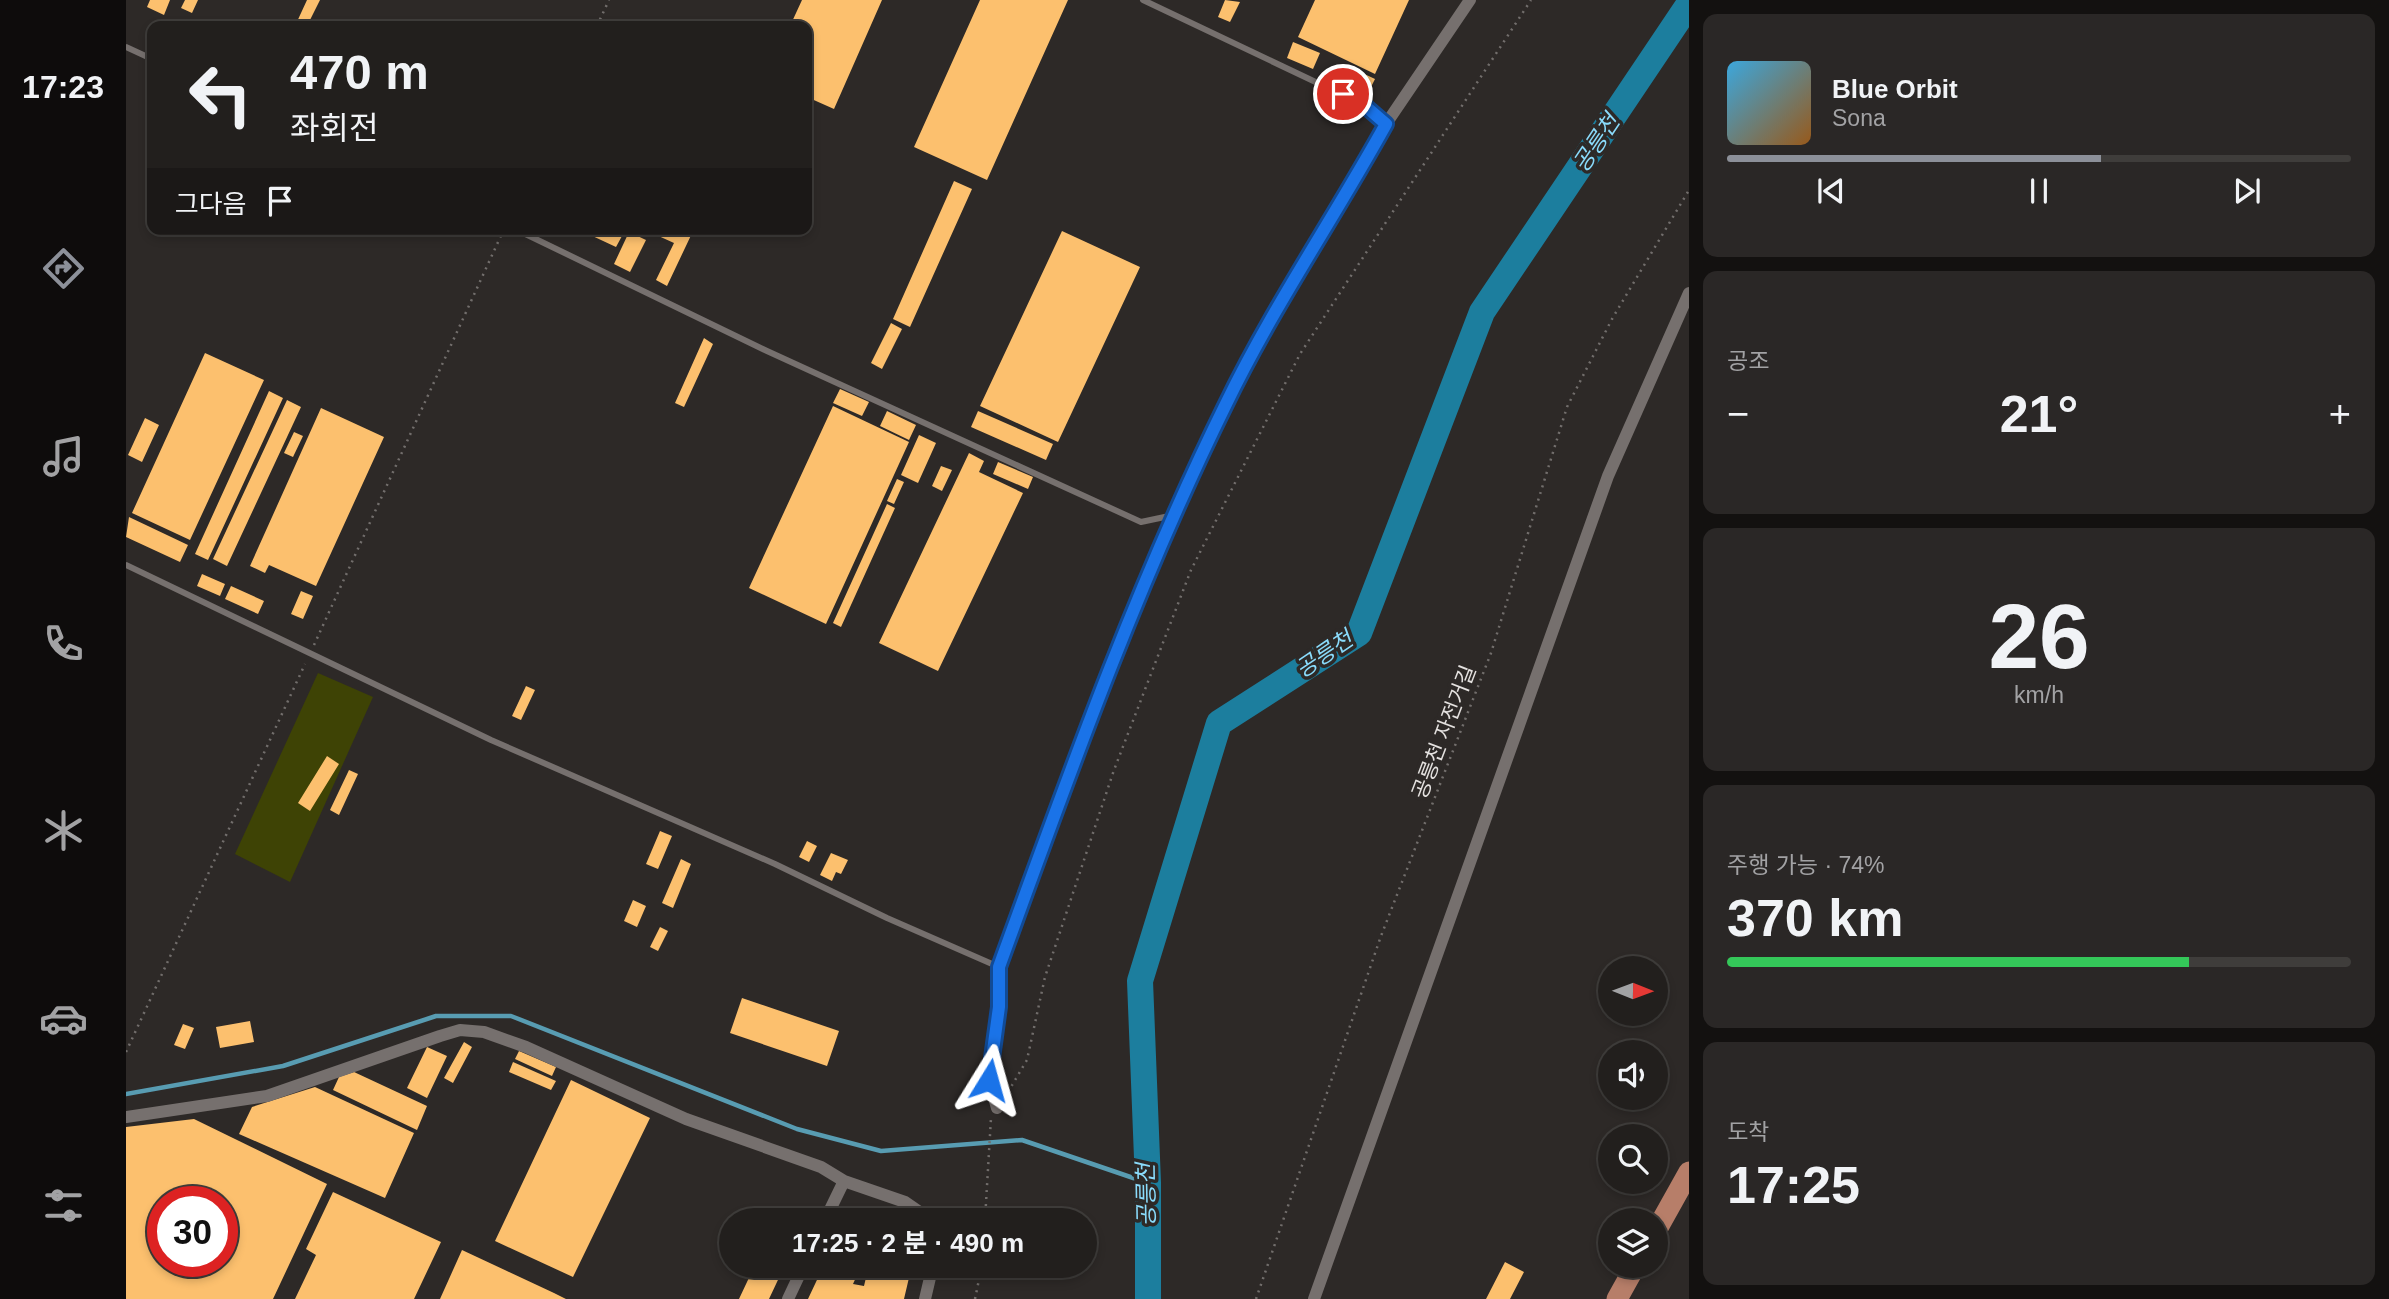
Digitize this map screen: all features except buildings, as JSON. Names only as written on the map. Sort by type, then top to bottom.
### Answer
[{"type":"main road","points":[[1668,1210],[1689,1172]]},
{"type":"main road","points":[[1617,1299],[1629,1278]]},
{"type":"street","points":[[997,1108],[989,1080],[999,1007],[999,967],[1099,693],[1174,515],[1226,402],[1277,308],[1386,124],[1470,0]]},
{"type":"street","points":[[1314,1299],[1608,476],[1689,293]]},
{"type":"street","points":[[126,1117],[267,1096],[460,1030],[484,1032],[526,1047],[687,1119],[821,1167],[844,1181],[905,1202],[914,1208]]},
{"type":"street","points":[[831,1208],[844,1181]]},
{"type":"street","points":[[788,1299],[798,1278]]},
{"type":"street","points":[[925,1299],[930,1278]]},
{"type":"lane","points":[[1143,0],[1364,105],[1386,124]]},
{"type":"lane","points":[[126,47],[147,57]]},
{"type":"lane","points":[[527,235],[767,351],[985,447],[1141,522],[1174,515]]},
{"type":"lane","points":[[126,565],[491,740],[775,864],[887,918],[999,967]]},
{"type":"path","points":[[599,21],[609,0]]},
{"type":"path","points":[[986,1208],[989,1133],[997,1108],[1027,1060],[1045,977],[1114,770],[1191,570],[1300,354],[1531,0]]},
{"type":"path","name":"공릉천 자전거길","points":[[1256,1299],[1381,936],[1491,653],[1567,407],[1612,319],[1689,190]]},
{"type":"path","points":[[126,1052],[501,235]]},
{"type":"path","points":[[975,1299],[979,1278]]},
{"type":"green space","points":[[318,673],[373,697],[290,882],[235,854]]},
{"type":"waterway","name":"공릉천","points":[[1148,1299],[1148,1183],[1140,981],[1219,723],[1359,633],[1482,312],[1689,4]]},
{"type":"waterway","points":[[126,1094],[283,1066],[436,1016],[511,1016],[797,1129],[881,1151],[1022,1140],[1148,1183]]},
{"type":"route","points":[[989,1080],[999,1007],[999,967],[1099,693],[1134,607],[1226,402],[1277,308],[1386,124],[1364,105],[1343,94]]}]
